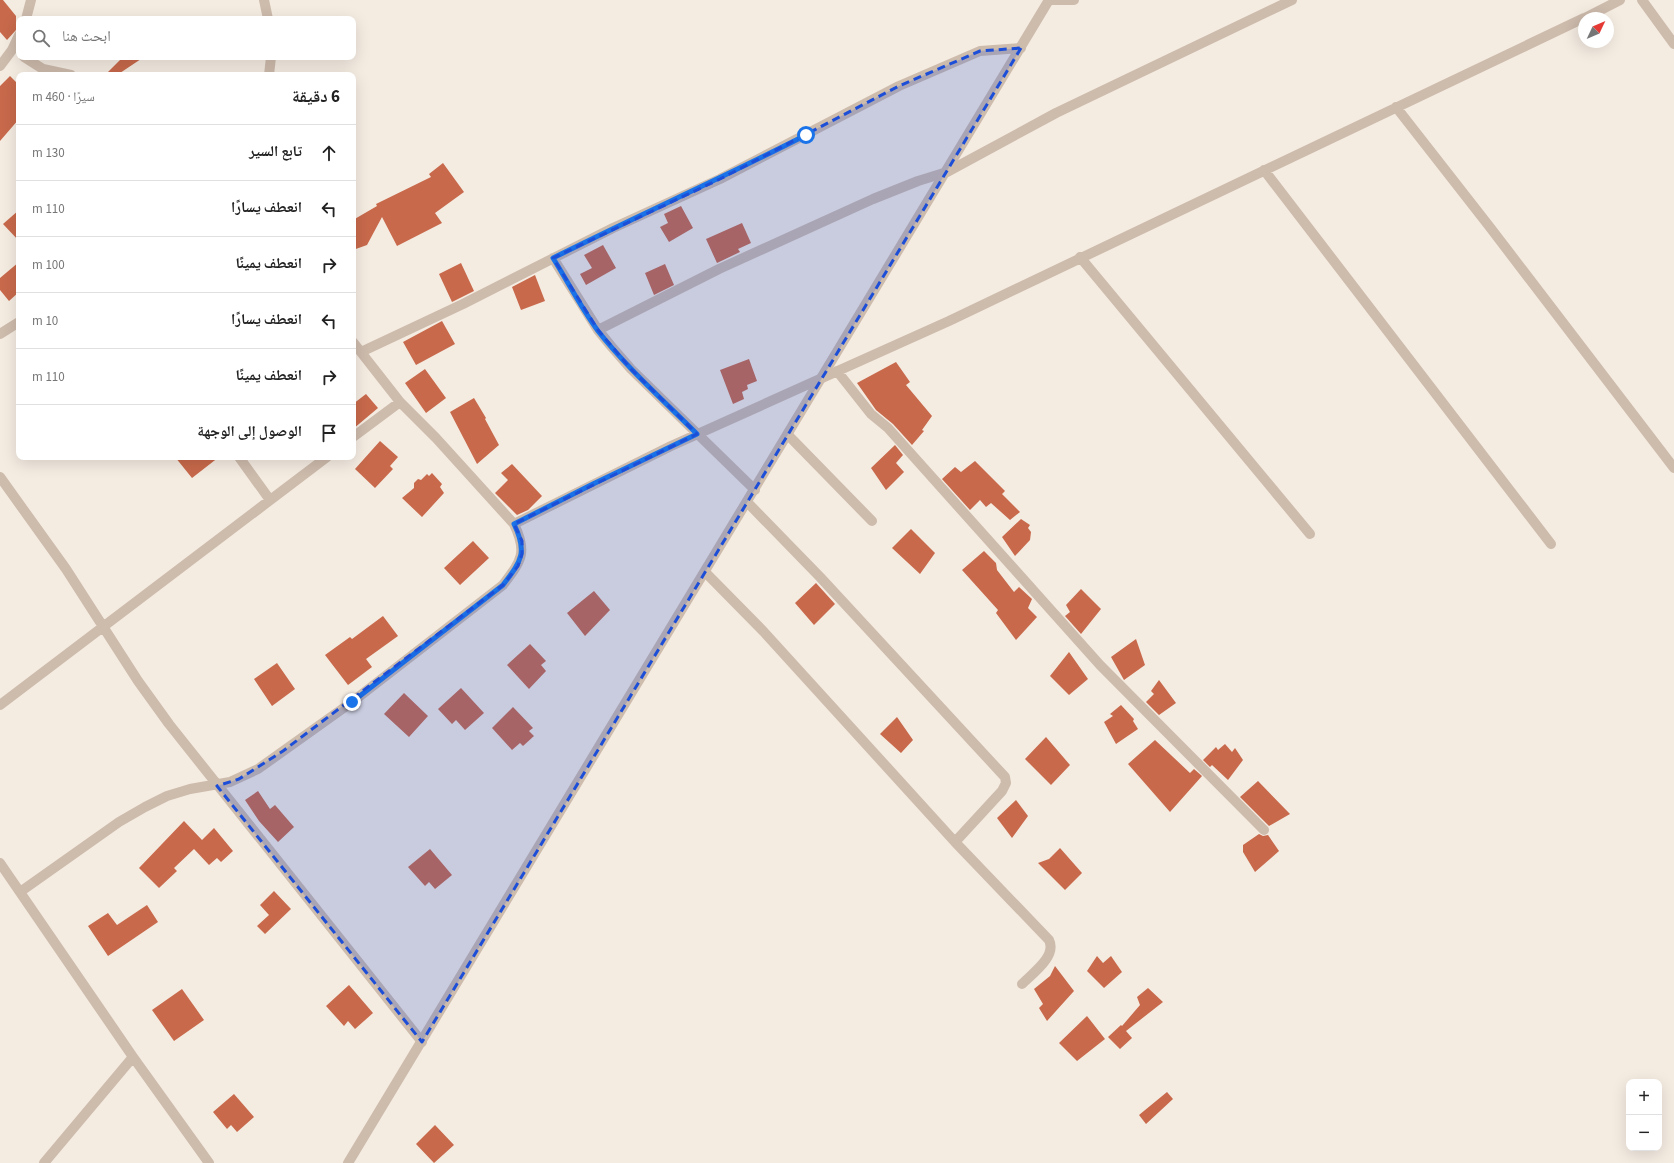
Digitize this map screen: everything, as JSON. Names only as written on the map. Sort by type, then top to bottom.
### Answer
[{"type":"street","points":[[27,16],[31,0]]},
{"type":"street","points":[[264,0],[267,16]]},
{"type":"street","points":[[348,1163],[947,172],[1049,0],[1074,0]]},
{"type":"street","points":[[598,330],[719,269],[873,199],[918,180],[947,172],[1056,113],[1292,0]]},
{"type":"street","points":[[1596,12],[1620,0]]},
{"type":"street","points":[[1642,0],[1674,44]]},
{"type":"street","points":[[514,524],[697,434],[949,320],[1578,21]]},
{"type":"street","points":[[361,352],[463,304],[613,228],[720,179],[899,86],[980,51],[1021,48]]},
{"type":"street","points":[[0,66],[16,52]]},
{"type":"street","points":[[29,60],[43,69],[57,72]]},
{"type":"street","points":[[268,72],[270,60]]},
{"type":"street","points":[[1396,107],[1674,468]]},
{"type":"street","points":[[1264,170],[1552,544]]},
{"type":"street","points":[[1080,257],[1310,534]]},
{"type":"street","points":[[553,258],[598,330],[631,369],[754,490]]},
{"type":"street","points":[[0,334],[16,324]]},
{"type":"street","points":[[20,892],[119,822],[145,806],[167,796],[190,789],[218,786],[240,779],[258,769],[352,702],[503,585],[518,566],[522,554],[522,541],[514,524],[436,438],[400,402],[356,346]]},
{"type":"street","points":[[837,371],[871,414],[888,428],[1100,666],[1264,830]]},
{"type":"street","points":[[356,435],[400,402]]},
{"type":"street","points":[[788,435],[872,521]]},
{"type":"street","points":[[241,460],[270,500]]},
{"type":"street","points":[[0,705],[323,460]]},
{"type":"street","points":[[0,478],[66,569],[169,724],[422,1042]]},
{"type":"street","points":[[747,502],[826,583],[1005,777],[1006,784],[1002,791],[956,842]]},
{"type":"street","points":[[705,572],[764,632],[956,842],[1049,940],[1052,946],[1049,955],[1022,984]]},
{"type":"street","points":[[0,864],[133,1057],[209,1163]]},
{"type":"street","points":[[44,1163],[133,1057]]},
{"type":"highlighted area","points":[[1021,48],[422,1042],[217,786],[239,779],[283,751],[503,585],[518,566],[522,554],[522,541],[514,524],[697,434],[631,369],[598,330],[553,258],[720,179],[899,86],[980,51]]},
{"type":"building","points":[[0,0],[3,0],[16,16],[16,30],[7,40],[0,32]]},
{"type":"building","points":[[120,60],[140,60],[122,72],[108,72]]},
{"type":"building","points":[[10,76],[16,82],[16,122],[0,141],[0,86]]},
{"type":"building","points":[[443,163],[464,192],[435,213],[442,223],[397,246],[382,217],[367,245],[356,249],[356,218],[377,206],[376,204],[431,177],[429,174]]},
{"type":"building","points":[[681,206],[693,228],[669,242],[660,227],[668,223],[664,214]]},
{"type":"building","points":[[16,213],[16,238],[3,224]]},
{"type":"building","points":[[742,223],[751,243],[738,249],[740,252],[717,263],[706,239]]},
{"type":"building","points":[[603,245],[616,268],[586,285],[580,274],[592,268],[584,255]]},
{"type":"building","points":[[461,263],[474,291],[452,302],[439,274]]},
{"type":"building","points":[[665,264],[674,285],[654,295],[645,273]]},
{"type":"building","points":[[16,265],[16,295],[9,301],[0,290],[0,278]]},
{"type":"building","points":[[535,275],[545,301],[521,310],[512,287]]},
{"type":"building","points":[[442,321],[455,344],[416,365],[403,342]]},
{"type":"building","points":[[749,359],[757,381],[747,385],[748,389],[742,392],[744,399],[733,404],[720,370]]},
{"type":"building","points":[[896,362],[910,382],[906,385],[932,416],[922,430],[924,431],[912,445],[893,424],[876,410],[857,383]]},
{"type":"building","points":[[425,369],[446,398],[426,413],[405,383]]},
{"type":"building","points":[[366,394],[378,408],[356,426],[356,402]]},
{"type":"building","points":[[474,398],[486,418],[485,419],[499,445],[477,464],[450,412]]},
{"type":"building","points":[[380,441],[398,457],[390,466],[393,469],[375,488],[355,469]]},
{"type":"building","points":[[895,445],[903,455],[896,463],[904,472],[886,490],[871,468]]},
{"type":"building","points":[[177,460],[215,460],[192,478]]},
{"type":"building","points":[[975,461],[1005,491],[1002,494],[1020,512],[1010,520],[991,503],[986,507],[980,500],[970,510],[942,479],[955,467],[961,472]]},
{"type":"building","points":[[512,464],[542,496],[528,510],[517,515],[495,493],[508,480],[501,473]]},
{"type":"building","points":[[432,473],[442,484],[440,487],[444,493],[422,517],[402,498],[414,488],[414,483],[418,479],[421,480],[427,474],[429,476]]},
{"type":"building","points":[[1021,519],[1030,525],[1028,528],[1031,532],[1030,540],[1015,556],[1002,537]]},
{"type":"building","points":[[911,529],[935,553],[920,574],[892,548]]},
{"type":"building","points":[[473,541],[489,558],[460,585],[444,568]]},
{"type":"building","points":[[984,551],[996,563],[997,570],[1014,592],[1019,587],[1032,599],[1028,608],[1037,617],[1016,640],[996,613],[998,610],[962,570]]},
{"type":"building","points":[[816,583],[835,604],[814,625],[795,603]]},
{"type":"building","points":[[1081,589],[1101,609],[1081,634],[1065,616],[1070,612],[1066,605]]},
{"type":"building","points":[[594,591],[610,610],[585,636],[567,613]]},
{"type":"building","points":[[383,616],[398,636],[366,659],[372,667],[348,685],[325,655],[350,637],[352,639]]},
{"type":"building","points":[[1136,639],[1145,665],[1124,680],[1111,657]]},
{"type":"building","points":[[530,644],[546,661],[541,665],[546,671],[529,689],[507,665]]},
{"type":"building","points":[[1069,652],[1088,679],[1069,695],[1050,676]]},
{"type":"building","points":[[277,663],[295,689],[272,706],[254,679]]},
{"type":"building","points":[[1159,680],[1176,703],[1159,715],[1146,702],[1154,694],[1151,691]]},
{"type":"building","points":[[461,688],[484,713],[465,730],[456,720],[452,724],[438,709]]},
{"type":"building","points":[[404,693],[428,716],[409,737],[384,714]]},
{"type":"building","points":[[1121,705],[1134,719],[1133,721],[1138,729],[1116,744],[1104,722],[1113,716],[1110,714]]},
{"type":"building","points":[[513,707],[533,728],[529,731],[534,736],[523,746],[520,743],[512,750],[492,728]]},
{"type":"building","points":[[897,717],[913,740],[901,753],[880,734]]},
{"type":"building","points":[[1046,737],[1070,765],[1051,785],[1025,759]]},
{"type":"building","points":[[1155,740],[1190,773],[1194,769],[1202,776],[1170,812],[1128,764]]},
{"type":"building","points":[[1225,744],[1232,752],[1235,748],[1243,760],[1228,780],[1212,765],[1210,767],[1203,760],[1216,747],[1218,750]]},
{"type":"building","points":[[1258,781],[1290,814],[1269,826],[1240,797]]},
{"type":"building","points":[[258,791],[270,809],[275,805],[294,827],[278,842],[259,821],[245,800]]},
{"type":"building","points":[[1016,800],[1028,816],[1012,838],[997,818]]},
{"type":"building","points":[[184,821],[202,840],[214,828],[233,851],[221,862],[217,858],[209,865],[194,849],[174,868],[177,871],[159,888],[139,868]]},
{"type":"building","points":[[1259,834],[1263,836],[1268,835],[1279,851],[1255,872],[1243,852],[1243,845]]},
{"type":"building","points":[[1060,848],[1082,873],[1065,890],[1038,863],[1049,859]]},
{"type":"building","points":[[430,849],[452,875],[435,889],[429,882],[425,886],[408,867]]},
{"type":"building","points":[[274,891],[291,909],[265,934],[257,926],[269,915],[260,905]]},
{"type":"building","points":[[147,905],[158,922],[108,956],[88,926],[108,913],[117,925]]},
{"type":"building","points":[[1097,956],[1103,963],[1111,956],[1122,972],[1104,988],[1087,971]]},
{"type":"building","points":[[1055,966],[1074,991],[1047,1021],[1039,1008],[1043,1004],[1034,989],[1050,976]]},
{"type":"building","points":[[349,985],[373,1013],[355,1029],[348,1021],[344,1026],[326,1006]]},
{"type":"building","points":[[1148,988],[1163,1002],[1126,1031],[1132,1038],[1120,1049],[1108,1037],[1121,1025],[1122,1026],[1140,1005],[1137,997]]},
{"type":"building","points":[[182,989],[204,1020],[174,1041],[152,1010]]},
{"type":"building","points":[[1087,1016],[1105,1039],[1077,1061],[1059,1043]]},
{"type":"building","points":[[1167,1092],[1173,1099],[1146,1124],[1139,1115]]},
{"type":"building","points":[[234,1094],[254,1117],[237,1132],[231,1125],[227,1129],[213,1112]]},
{"type":"building","points":[[435,1125],[454,1145],[434,1163],[416,1144]]},
{"type":"route","points":[[352,702],[503,585],[518,566],[522,554],[522,541],[514,524],[697,434],[631,369],[611,346],[598,330],[553,258],[613,228],[720,179],[806,135]]}]
